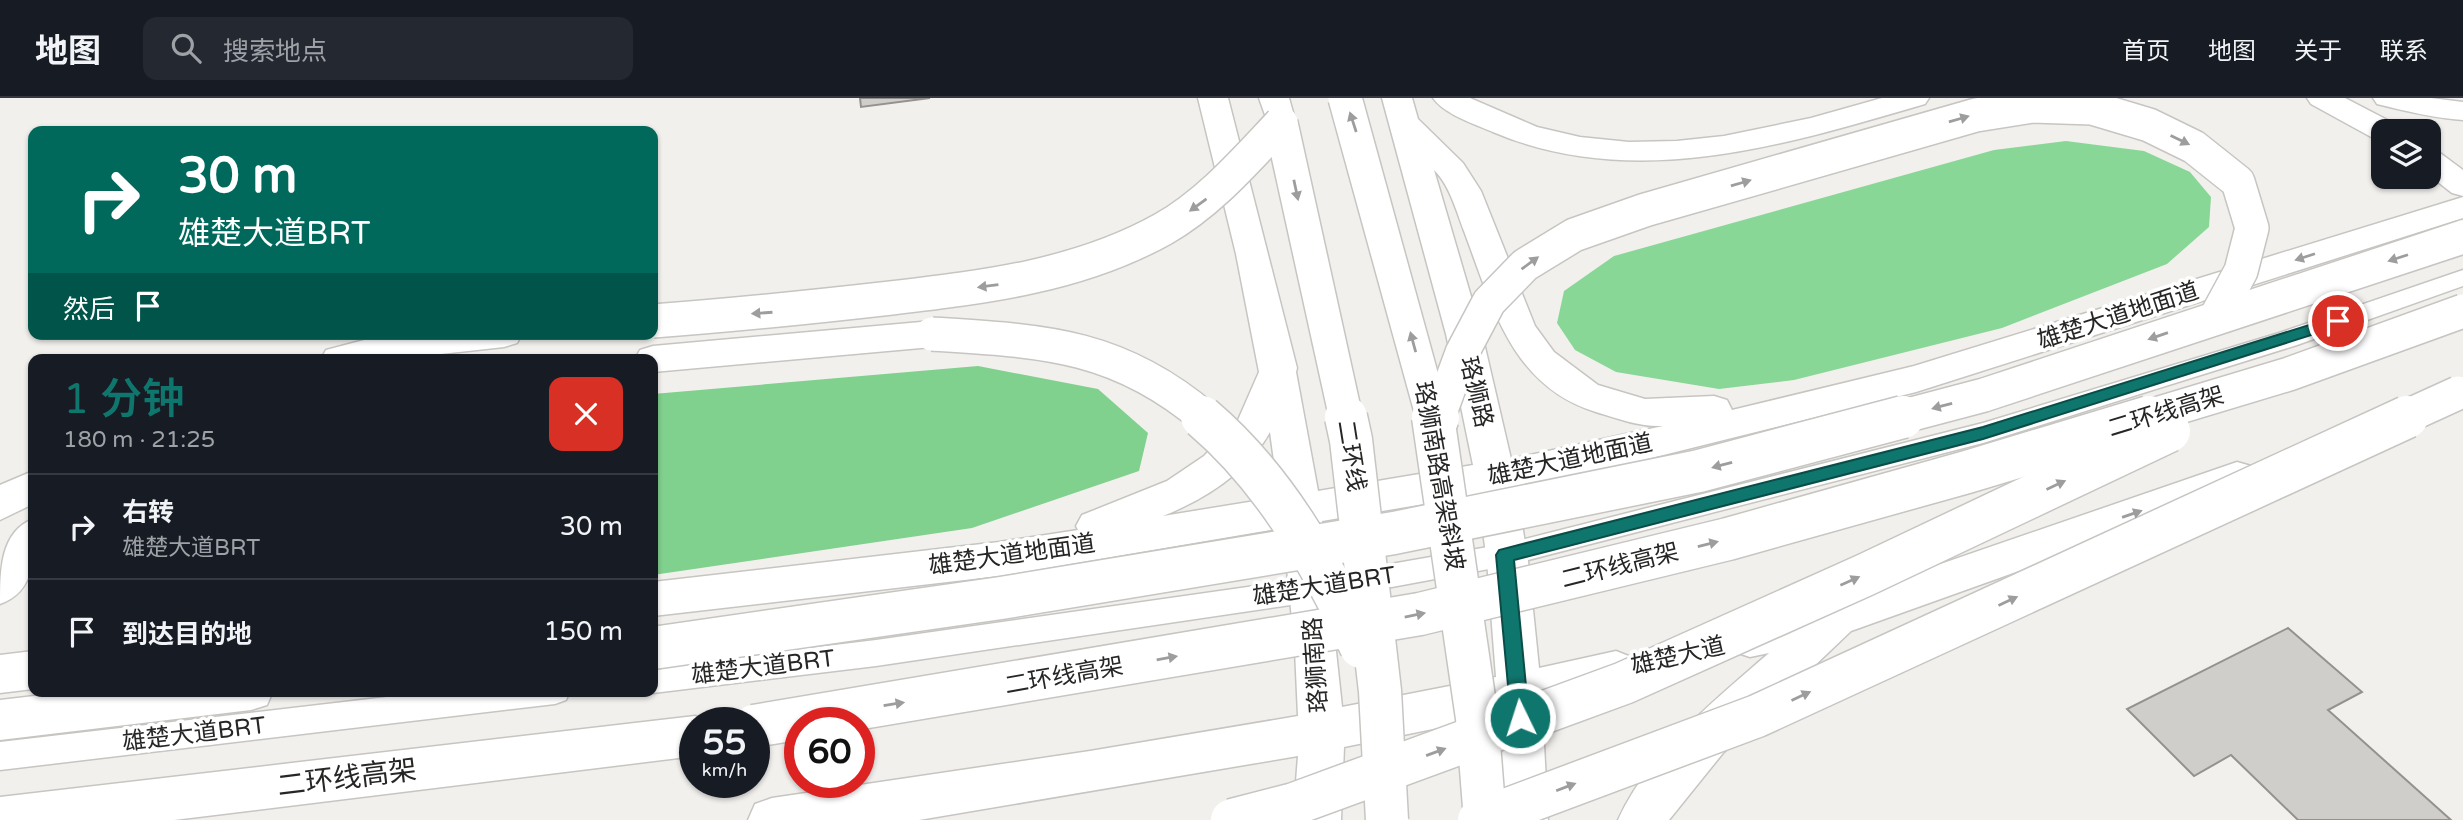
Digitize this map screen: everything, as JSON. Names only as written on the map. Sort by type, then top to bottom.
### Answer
[{"type":"main road","points":[[1213,98],[1240,196],[1279,368],[1302,510]]},
{"type":"main road","name":"珞狮南路高架斜坡","points":[[1345,98],[1435,425],[1477,718],[1485,820]]},
{"type":"main road","points":[[1447,98],[1530,135],[1588,148],[1654,152],[1718,148],[1777,138],[1914,98]]},
{"type":"main road","points":[[2322,98],[2371,124]]},
{"type":"main road","points":[[2388,98],[2463,111]]},
{"type":"main road","points":[[1435,425],[1462,353],[1489,302],[1525,265],[1574,234],[1645,210],[1963,118],[2032,106],[2092,108],[2149,125],[2194,147],[2238,183],[2252,228],[2241,271],[2216,317]]},
{"type":"main road","points":[[1401,110],[1452,170],[1465,191],[1519,329],[1541,361],[1585,395],[1645,413],[1726,410],[1871,390]]},
{"type":"main road","name":"珞狮路","points":[[1401,110],[1459,318],[1495,477],[1519,693]]},
{"type":"main road","points":[[658,321],[782,311],[1011,283],[1070,269],[1117,252],[1165,228],[1206,199],[1278,111]]},
{"type":"main road","name":"二环线","points":[[1278,111],[1351,440],[1380,691],[1387,820]]},
{"type":"main road","points":[[2441,169],[2463,186]]},
{"type":"main road","name":"雄楚大道地面道","points":[[658,598],[999,559],[1302,510],[1583,460],[1871,390],[2070,332],[2463,207]]},
{"type":"main road","points":[[658,647],[1001,598],[1394,533],[1699,471],[1984,395],[2463,237]]},
{"type":"main road","name":"二环线高架","points":[[770,723],[1420,614],[1728,539],[1967,472],[2289,374],[2463,311]]},
{"type":"main road","points":[[658,359],[932,334],[1035,341],[1096,354],[1145,376],[1196,409],[1240,452],[1279,501],[1336,591],[1380,691]]},
{"type":"main road","points":[[360,354],[387,347],[450,340]]},
{"type":"main road","points":[[999,559],[1141,510],[1181,492],[1218,467],[1253,428],[1279,368]]},
{"type":"main road","points":[[1232,820],[1294,804],[1624,683],[1865,575],[2289,374]]},
{"type":"main road","points":[[1479,820],[1757,716],[2463,390]]},
{"type":"main road","points":[[1642,820],[1659,792],[1710,736],[1836,618],[2463,396]]},
{"type":"main road","points":[[0,504],[28,489]]},
{"type":"main road","name":"珞狮南路","points":[[1302,510],[1322,732],[1317,820]]},
{"type":"main road","points":[[0,587],[28,543]]},
{"type":"main road","name":"雄楚大道","points":[[1519,693],[1836,618]]},
{"type":"main road","points":[[0,674],[28,671]]},
{"type":"main road","points":[[772,820],[1146,764],[1519,693],[1524,820]]},
{"type":"main road","points":[[0,720],[200,697]]},
{"type":"main road","name":"二环线高架","points":[[0,819],[679,738]]},
{"type":"main road","points":[[831,811],[877,820]]},
{"type":"lane","name":"雄楚大道BRT","points":[[658,679],[876,653],[1311,590],[1505,555],[1983,433],[2288,339],[2463,278]]},
{"type":"lane","name":"雄楚大道BRT","points":[[0,756],[504,697]]},
{"type":"green space","points":[[2066,141],[2144,151],[2190,172],[2211,197],[2209,227],[2167,264],[2002,328],[1794,380],[1719,389],[1616,372],[1575,350],[1557,323],[1564,291],[1614,256],[1994,150]]},
{"type":"green space","points":[[978,366],[1098,389],[1148,433],[1139,471],[972,528],[658,574],[658,394]]},
{"type":"building","points":[[860,98],[930,98],[861,107]]},
{"type":"building","points":[[2288,628],[2362,692],[2328,710],[2451,820],[2298,820],[2231,755],[2194,776],[2127,709]]},
{"type":"route","points":[[1520,718],[1505,555],[1983,433],[2288,339],[2338,321]]}]
